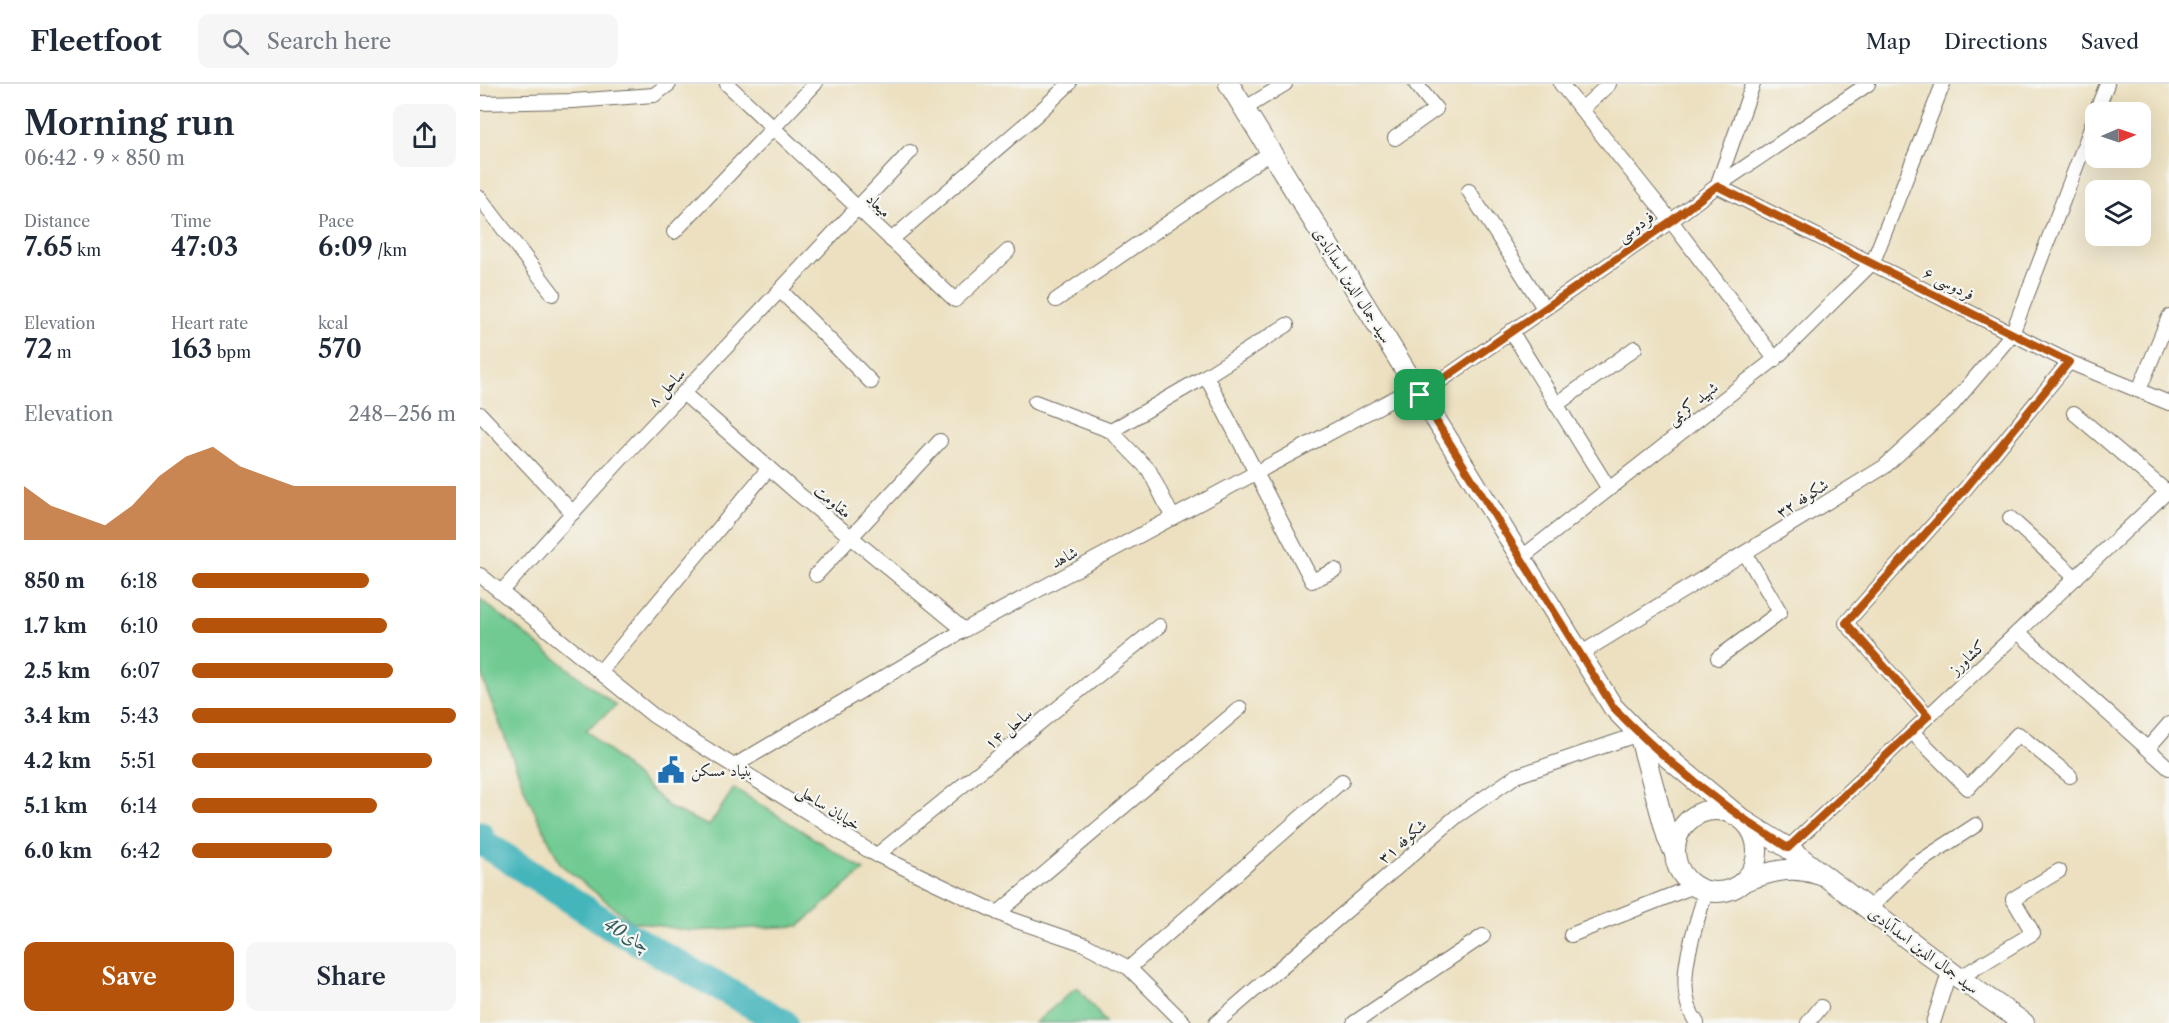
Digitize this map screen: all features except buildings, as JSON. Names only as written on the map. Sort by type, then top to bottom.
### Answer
[{"type":"main road","name":"سید جمال الدین اسدآبادی","points":[[1229,84],[1613,707],[1639,734],[1743,820],[1788,848],[2024,1023]]},
{"type":"main road","points":[[1639,734],[1668,839],[1675,853]]},
{"type":"main road","points":[[1744,881],[1752,870],[1756,857],[1756,844],[1743,820],[1731,813],[1718,810],[1705,811],[1692,817],[1682,827],[1676,839],[1675,853],[1677,866],[1684,877],[1700,889],[1720,892],[1733,889],[1744,881],[1769,872],[1800,868],[1824,876]]},
{"type":"street","points":[[480,103],[573,101],[654,95],[669,84]]},
{"type":"street","name":"میعاد","points":[[727,84],[955,300],[1008,251]]},
{"type":"street","points":[[674,232],[815,84]]},
{"type":"street","points":[[891,240],[1069,84]]},
{"type":"street","points":[[1244,109],[1285,84]]},
{"type":"street","points":[[1395,138],[1436,109],[1416,84]]},
{"type":"street","points":[[1561,84],[1671,221],[1775,359]]},
{"type":"street","points":[[1582,109],[1609,84]]},
{"type":"street","points":[[1717,186],[1753,84]]},
{"type":"street","name":"فردوسی","points":[[1418,391],[1511,332],[1671,221],[1717,186],[1868,84]]},
{"type":"street","points":[[1873,262],[1943,84]]},
{"type":"street","name":"شکوفه ۳۲","points":[[2100,102],[2107,84]]},
{"type":"street","name":"شکوفه ۳۲","points":[[1580,654],[1884,467],[1953,404],[2012,334],[2085,143]]},
{"type":"street","name":"ساحل ۸","points":[[502,591],[621,459],[859,209],[910,152]]},
{"type":"street","points":[[1056,300],[1270,152]]},
{"type":"street","name":"فردوسی ۶","points":[[1717,186],[2069,362],[2169,403]]},
{"type":"street","points":[[1469,192],[1544,308]]},
{"type":"street","points":[[480,198],[553,294]]},
{"type":"street","name":"شهید کریمی","points":[[1521,558],[1775,359],[1873,262]]},
{"type":"street","points":[[781,291],[871,382]]},
{"type":"street","points":[[2139,390],[2169,317]]},
{"type":"street","points":[[1111,431],[1206,376],[1287,325]]},
{"type":"street","points":[[1511,332],[1609,489]]},
{"type":"street","points":[[1556,405],[1635,348]]},
{"type":"street","points":[[1928,716],[1846,623],[1966,488],[2069,362]]},
{"type":"street","points":[[1206,376],[1312,581],[1335,570]]},
{"type":"street","name":"شاهد","points":[[734,766],[964,630],[1257,472],[1418,391]]},
{"type":"street","name":"مقاومت","points":[[683,393],[769,468],[964,630]]},
{"type":"street","points":[[1035,402],[1111,431],[1149,470],[1173,518]]},
{"type":"street","points":[[2074,413],[2168,491]]},
{"type":"street","points":[[480,414],[573,513]]},
{"type":"street","points":[[816,574],[940,441]]},
{"type":"street","points":[[600,672],[769,468]]},
{"type":"street","name":"کشاورز","points":[[1788,848],[2168,491]]},
{"type":"street","points":[[2010,518],[2076,578]]},
{"type":"street","points":[[1718,658],[1779,612],[1745,553]]},
{"type":"street","name":"خیابان ساحلی","points":[[480,575],[654,716],[877,855],[998,913],[1084,944],[1129,968],[1184,1023]]},
{"type":"street","name":"ساحل ۱۴","points":[[877,855],[1159,626]]},
{"type":"street","points":[[2018,632],[2169,768]]},
{"type":"street","points":[[998,913],[1240,708]]},
{"type":"street","points":[[2148,748],[2169,724]]},
{"type":"street","points":[[1912,732],[1968,788],[2018,734],[2070,776]]},
{"type":"street","name":"شکوفه ۳۱","points":[[1216,1023],[1456,816],[1515,776],[1639,734]]},
{"type":"street","points":[[1129,968],[1342,781]]},
{"type":"street","points":[[1869,909],[1910,868],[1976,825]]},
{"type":"street","points":[[1934,1023],[1955,974],[2033,933],[2013,899],[2058,871]]},
{"type":"street","points":[[1571,935],[1700,889],[1685,977],[1689,1013],[1697,1023]]},
{"type":"street","points":[[1354,1023],[1483,936]]},
{"type":"street","points":[[1808,1023],[1821,1006]]},
{"type":"green space","points":[[480,599],[616,706],[586,730],[670,808],[709,826],[734,788],[864,870],[799,926],[691,931],[631,921],[561,865],[528,798],[483,680],[480,658]]},
{"type":"green space","points":[[1077,987],[1106,1023],[1035,1023]]},
{"type":"waterway","name":"40چای","points":[[480,835],[482,842],[611,926],[784,1023]]},
{"type":"place","name":"بنیاد مسکن","points":[[671,770]]},
{"type":"route","points":[[1717,186],[2069,362],[1966,488],[1846,623],[1928,716],[1788,848],[1743,820],[1639,734],[1613,707],[1420,395],[1671,221],[1717,186]]}]
